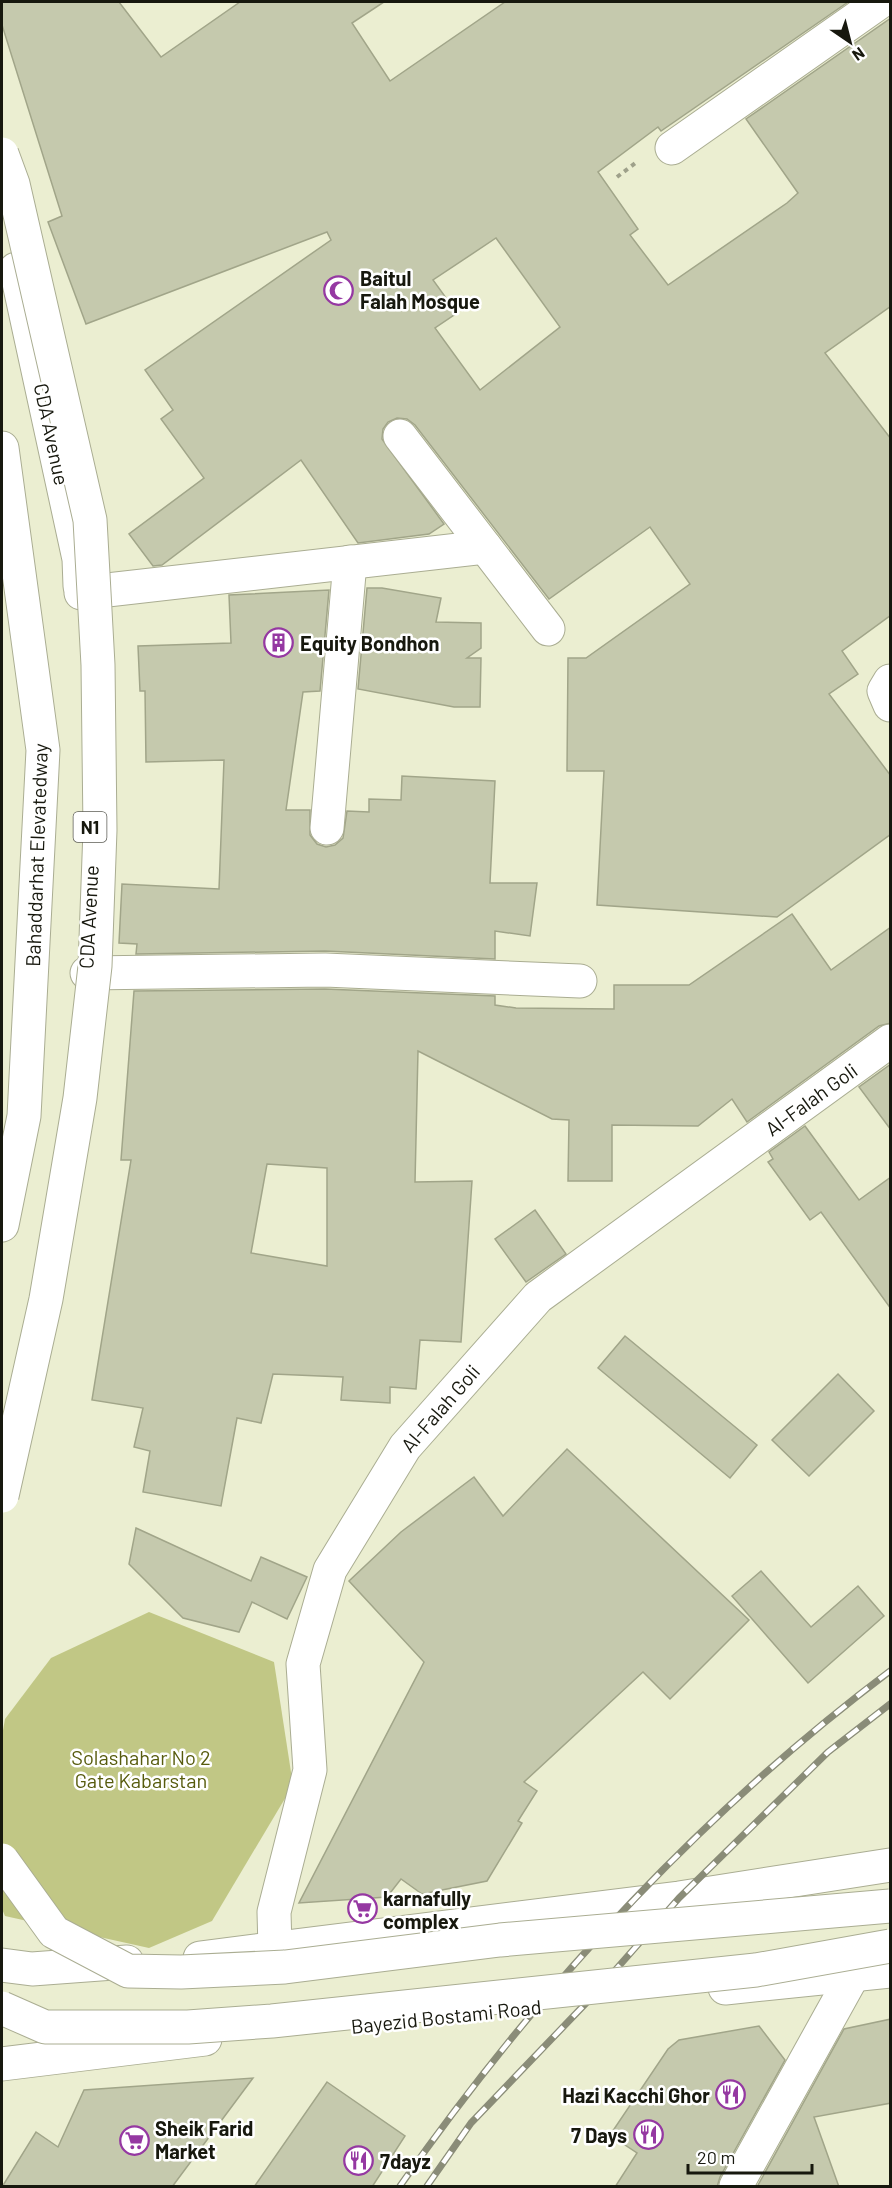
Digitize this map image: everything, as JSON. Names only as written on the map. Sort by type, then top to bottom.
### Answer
[{"type":"main road","points":[[672,148],[880,2]]},
{"type":"main road","points":[[2,154],[13,184],[90,520],[98,665],[100,830],[95,966],[80,1098],[46,1299],[2,1496]]},
{"type":"main road","name":"CDA Avenue","points":[[2,203],[79,559],[92,876],[87,973],[47,1219],[2,1452]]},
{"type":"main road","points":[[400,436],[548,629]]},
{"type":"main road","name":"Bahaddarhat Elevatedway","points":[[2,448],[43,750],[24,1116],[2,1225]]},
{"type":"main road","points":[[81,593],[485,547]]},
{"type":"main road","points":[[327,828],[350,562]]},
{"type":"main road","points":[[891,681],[884,691],[891,705]]},
{"type":"main road","points":[[87,973],[325,970],[580,981]]},
{"type":"main road","name":"Al-Falah Goli","points":[[275,1949],[274,1912],[310,1770],[303,1664],[330,1570],[405,1447],[538,1297],[891,1041]]},
{"type":"main road","points":[[2,1860],[54,1932],[128,1971],[182,1972],[285,1968],[500,1940],[891,1906]]},
{"type":"main road","points":[[2,1965],[32,1969],[201,1958],[679,1898],[891,1865]]},
{"type":"main road","points":[[2,2008],[45,2028],[188,2027],[756,1970],[891,1946]]},
{"type":"main road","name":"Bayezid Bostami Road","points":[[2,2064],[170,2042],[437,2020],[588,2001],[852,1977],[891,1971]]},
{"type":"main road","points":[[736,2187],[852,1977]]},
{"type":"green space","name":"Solashahar No 2 Gate Kabarstan","points":[[149,1612],[274,1662],[293,1785],[212,1921],[149,1948],[5,1916],[2,1909],[2,1736],[5,1719],[51,1658]]},
{"type":"building","points":[[2,2],[119,2],[161,57],[240,2],[384,2],[352,23],[390,81],[505,2],[848,2],[661,131],[658,127],[598,172],[638,229],[630,235],[668,285],[787,203],[798,193],[746,119],[891,18],[891,306],[825,353],[891,439],[891,615],[842,651],[858,674],[829,694],[891,776],[891,834],[777,917],[597,905],[604,771],[567,771],[568,658],[586,658],[690,584],[650,527],[549,599],[415,425],[407,419],[397,418],[388,422],[383,429],[382,439],[444,524],[429,534],[358,543],[301,460],[162,565],[153,566],[129,534],[204,478],[161,419],[173,410],[145,370],[331,240],[327,232],[86,324],[48,222],[62,216],[2,25]],"holes":[[[496,238],[560,327],[480,390],[435,328],[457,313],[433,280]]]},
{"type":"building","points":[[367,588],[382,588],[441,598],[436,622],[481,623],[481,648],[467,658],[481,658],[480,707],[454,707],[358,689]]},
{"type":"building","points":[[329,590],[320,691],[303,692],[286,810],[310,810],[310,835],[317,844],[326,847],[335,845],[343,838],[347,811],[369,812],[369,799],[401,800],[402,776],[495,781],[490,883],[537,883],[530,936],[495,931],[495,959],[325,951],[136,954],[137,944],[119,943],[122,884],[219,889],[224,760],[146,762],[145,691],[140,691],[138,646],[231,643],[229,595]]},
{"type":"building","points":[[792,914],[831,970],[891,927],[891,1023],[879,1026],[747,1122],[732,1099],[698,1126],[612,1125],[612,1181],[568,1181],[569,1120],[552,1119],[418,1051],[415,1182],[472,1181],[461,1342],[420,1340],[416,1389],[390,1387],[390,1403],[341,1400],[343,1377],[273,1374],[261,1423],[237,1418],[221,1506],[143,1492],[150,1451],[134,1447],[143,1408],[92,1400],[131,1160],[121,1160],[134,991],[325,989],[495,996],[495,1005],[516,1008],[614,1009],[614,985],[689,985]],"holes":[[[267,1164],[327,1168],[327,1266],[251,1253]]]},
{"type":"building","points":[[891,1064],[891,1130],[859,1087]]},
{"type":"building","points":[[805,1126],[859,1200],[891,1177],[891,1309],[821,1212],[810,1220],[768,1162],[773,1159],[769,1152]]},
{"type":"building","points":[[535,1210],[566,1254],[526,1282],[495,1239]]},
{"type":"building","points":[[625,1336],[757,1445],[730,1478],[598,1368]]},
{"type":"building","points":[[838,1374],[874,1411],[809,1476],[772,1440]]},
{"type":"building","points":[[567,1449],[749,1620],[670,1699],[643,1672],[524,1782],[537,1791],[518,1821],[522,1823],[487,1881],[422,1894],[401,1879],[387,1897],[299,1903],[424,1662],[349,1581],[401,1532],[474,1477],[503,1516]]},
{"type":"building","points":[[136,1528],[251,1581],[261,1557],[307,1577],[287,1619],[252,1602],[239,1632],[183,1618],[129,1564]]},
{"type":"building","points":[[761,1571],[811,1627],[858,1586],[884,1616],[808,1683],[732,1596]]},
{"type":"building","points":[[891,2019],[891,2103],[814,2117],[839,2187],[757,2187],[844,2029]]},
{"type":"building","points":[[759,2026],[785,2060],[720,2177],[717,2187],[615,2187],[637,2153],[610,2135],[668,2049],[679,2040]]},
{"type":"building","name":"Sheik Farid Market","points":[[253,2078],[172,2187],[2,2187],[36,2132],[58,2147],[84,2090]]},
{"type":"building","points":[[327,2082],[405,2136],[372,2187],[254,2187]]},
{"type":"railway","points":[[400,2186],[507,2044],[625,1909],[752,1785],[820,1726],[890,1671]]},
{"type":"railway","points":[[427,2186],[471,2123],[588,2001],[679,1898],[828,1752],[890,1704]]},
{"type":"place","name":"Baitul Falah Mosque","points":[[339,290]]},
{"type":"place","name":"Equity Bondhon","points":[[279,643]]},
{"type":"place","name":"karnafully complex","points":[[362,1909]]},
{"type":"place","name":"Hazi Kacchi Ghor","points":[[731,2095]]},
{"type":"place","name":"7 Days","points":[[648,2135]]},
{"type":"place","name":"Sheik Farid Market","points":[[134,2140]]},
{"type":"place","name":"7dayz","points":[[359,2161]]}]
